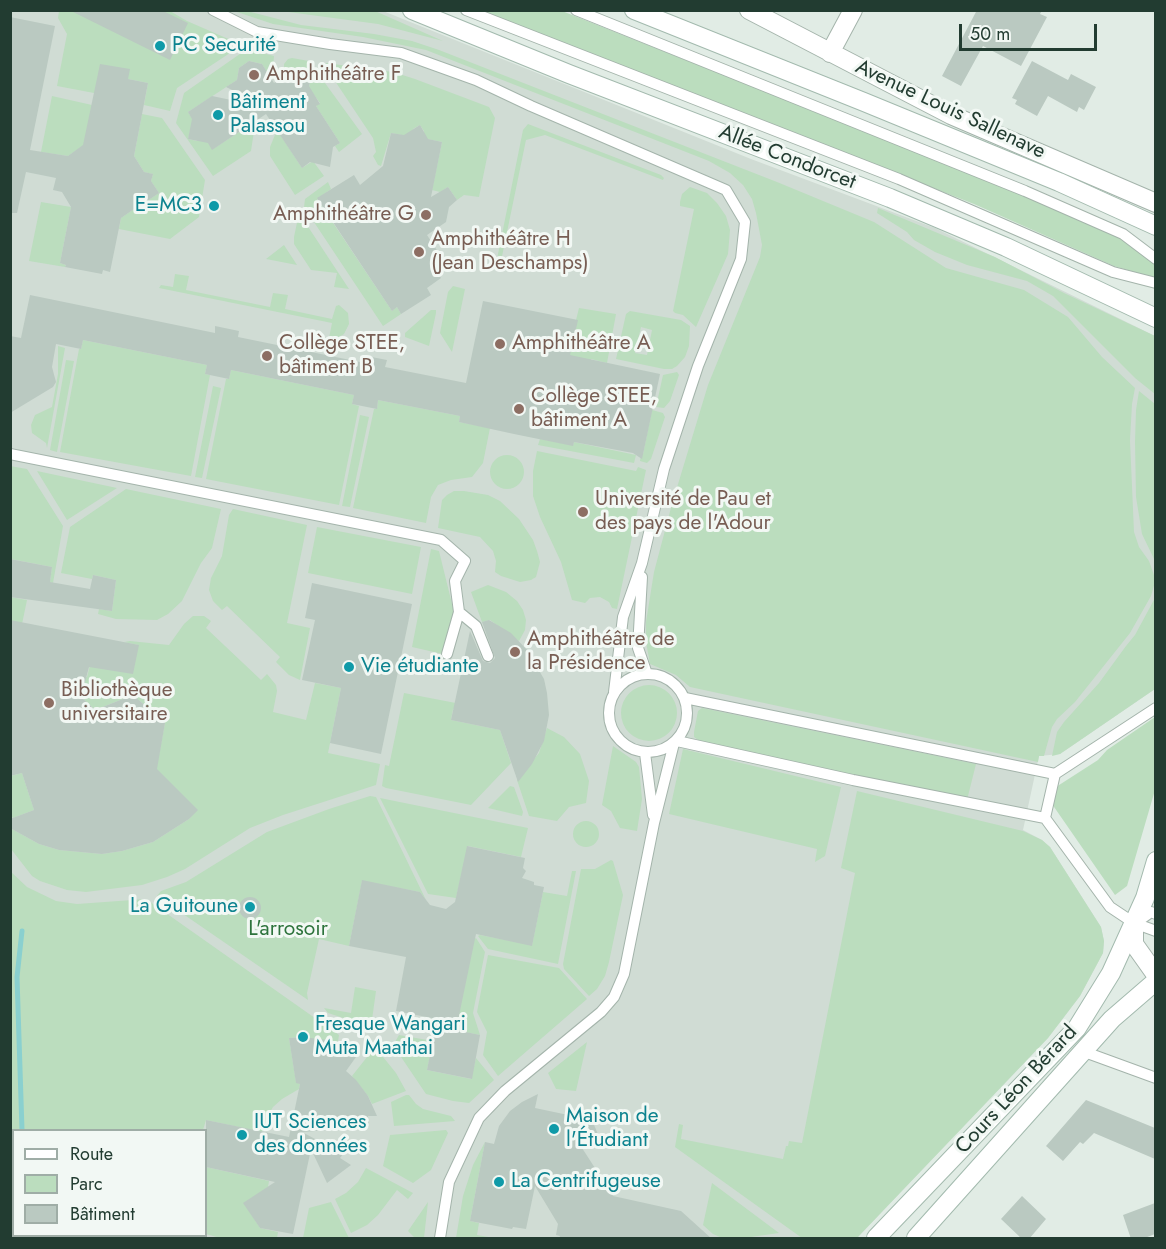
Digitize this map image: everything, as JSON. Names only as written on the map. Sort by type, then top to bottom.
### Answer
[{"type":"main road","name":"Allée Condorcet","points":[[412,10],[569,74],[891,198],[1006,247],[1155,318]]},
{"type":"main road","points":[[634,10],[1048,177],[1155,226]]},
{"type":"main road","name":"Avenue Louis Sallenave","points":[[749,10],[951,115],[1155,203]]},
{"type":"main road","points":[[830,53],[854,10]]},
{"type":"main road","name":"Cours Léon Bérard","points":[[876,1239],[1077,1028],[1111,973],[1145,898],[1155,861]]},
{"type":"main road","points":[[1134,923],[1134,944],[1155,975]]},
{"type":"main road","name":"Cours Léon Bérard","points":[[916,1239],[1082,1051],[1112,1019],[1155,981]]},
{"type":"lane","points":[[213,10],[257,32],[330,44],[401,52],[476,81],[726,190],[745,222],[741,259],[698,366],[664,469],[642,563],[623,617],[614,692],[610,704],[609,717],[613,730],[621,742],[632,749],[645,753],[665,749],[683,732],[687,721],[685,698],[670,680],[659,675],[635,676],[624,682],[614,692]]},
{"type":"lane","points":[[466,10],[899,179],[1113,272],[1155,283]]},
{"type":"lane","points":[[576,10],[1036,195],[1123,234],[1155,259]]},
{"type":"lane","points":[[10,454],[441,540],[465,561],[455,581],[459,612],[447,654]]},
{"type":"lane","points":[[642,563],[638,648],[647,674]]},
{"type":"lane","points":[[459,612],[476,626],[488,656]]},
{"type":"lane","points":[[685,698],[1055,774]]},
{"type":"lane","points":[[1045,818],[1055,774],[1155,708]]},
{"type":"lane","points":[[675,742],[1045,818],[1110,907],[1134,923],[1155,931]]},
{"type":"lane","points":[[440,1239],[448,1182],[479,1118],[505,1091],[601,1012],[614,997],[624,974],[654,823],[675,742]]},
{"type":"lane","points":[[645,753],[654,823]]},
{"type":"lane","points":[[1134,923],[1151,912],[1155,914]]},
{"type":"lane","points":[[1082,1051],[1155,1078]]},
{"type":"shaded area","name":"Université de Pau et des pays de l'Adour","points":[[10,11],[383,11],[751,159],[935,228],[1155,336],[1155,689],[1060,754],[1039,756],[1023,830],[1050,847],[1101,927],[1104,941],[1103,953],[1080,996],[1048,1038],[857,1238],[11,1238]]},
{"type":"green space","points":[[59,11],[170,11],[233,41],[236,49],[177,88],[170,111],[144,105],[148,83],[128,79],[94,93],[57,86],[67,34],[58,18]]},
{"type":"green space","points":[[234,11],[247,11],[301,25],[412,41],[439,50],[874,222],[946,268],[1024,290],[1068,317],[1102,357],[1135,388],[1130,440],[1134,532],[1139,547],[1149,561],[1155,582],[1151,596],[1130,633],[1075,702],[1057,719],[1052,727],[1044,756],[1039,756],[1038,762],[690,687],[676,675],[650,664],[646,642],[646,622],[654,572],[672,504],[708,385],[760,257],[762,245],[752,199],[743,185],[730,173],[709,161],[426,50],[363,37],[273,24]]},
{"type":"green space","points":[[281,11],[375,11],[443,41],[378,24]]},
{"type":"green space","points":[[481,11],[562,11],[983,178],[1122,238],[1155,263],[1155,278],[1114,266],[974,204]]},
{"type":"green space","points":[[247,49],[274,56],[273,68],[268,74],[262,64],[249,61],[239,68],[237,80],[188,112],[199,129],[190,131],[188,139],[197,141],[202,133],[213,149],[250,125],[254,131],[251,151],[213,176],[176,123],[184,93]]},
{"type":"green space","points":[[292,58],[309,61],[362,134],[339,152],[335,146],[340,143],[316,106],[320,103],[312,92],[308,94],[310,81],[304,73],[293,70],[284,76],[284,64]]},
{"type":"green space","points":[[326,63],[393,72],[489,107],[495,118],[479,197],[464,195],[457,200],[448,187],[440,192],[432,190],[442,142],[422,138],[424,131],[420,125],[413,129],[412,137],[391,133],[381,166],[378,165],[373,156],[376,152],[373,138],[327,69]]},
{"type":"green space","points":[[52,96],[92,105],[84,145],[68,156],[41,152]]},
{"type":"green space","points":[[142,114],[162,118],[205,180],[199,217],[170,239],[119,229],[121,218],[137,207],[145,209],[147,201],[159,193],[151,181],[153,174],[144,172],[134,156]]},
{"type":"green space","points":[[528,124],[664,178],[663,180],[545,135],[526,140],[500,266],[497,267],[523,130]]},
{"type":"green space","points":[[277,130],[302,168],[313,161],[324,176],[295,195],[270,156],[270,147]]},
{"type":"green space","points":[[328,182],[331,189],[317,199],[392,311],[397,307],[401,314],[383,326],[304,207],[305,199]]},
{"type":"green space","points":[[690,187],[707,193],[717,203],[726,216],[730,230],[728,254],[696,327],[683,315],[673,311],[694,209],[680,206],[680,202],[682,194]]},
{"type":"green space","points":[[41,202],[71,207],[60,263],[66,265],[65,267],[29,261]]},
{"type":"green space","points":[[878,208],[995,257],[1155,336],[1155,394],[1135,378],[1053,296],[1027,281],[967,265],[935,252],[877,213]]},
{"type":"green space","points":[[299,213],[349,289],[334,287],[337,273],[311,270],[294,244]]},
{"type":"green space","points":[[284,245],[297,265],[266,259]]},
{"type":"green space","points":[[175,274],[189,276],[186,290],[270,307],[273,293],[288,295],[285,309],[332,319],[336,306],[339,305],[348,313],[349,324],[344,334],[329,338],[332,323],[159,288],[161,285],[173,287]]},
{"type":"green space","points":[[453,286],[465,289],[452,352],[440,333],[448,292]]},
{"type":"green space","points":[[579,308],[616,314],[607,363],[558,356],[576,320]]},
{"type":"green space","points":[[431,310],[436,310],[436,313],[429,346],[405,337],[405,333]]},
{"type":"green space","points":[[630,311],[681,320],[690,326],[689,346],[685,357],[672,369],[616,359],[626,314]],"holes":[[[641,327],[652,330],[647,355],[635,353]]]},
{"type":"green space","points":[[83,340],[207,365],[205,374],[210,375],[191,476],[60,452],[79,349],[81,349]]},
{"type":"green space","points":[[58,346],[65,348],[47,448],[46,443],[32,433],[31,425],[35,415],[52,407],[58,374]]},
{"type":"green space","points":[[66,360],[74,361],[57,452],[50,450]]},
{"type":"green space","points":[[231,370],[354,395],[352,404],[359,406],[339,505],[206,479],[226,379],[229,379]]},
{"type":"green space","points":[[677,372],[679,375],[670,401],[664,408],[656,407],[663,375]]},
{"type":"green space","points":[[213,386],[221,388],[202,478],[195,477]]},
{"type":"green space","points":[[1139,391],[1155,404],[1155,561],[1142,534],[1136,497],[1135,442]]},
{"type":"green space","points":[[378,400],[460,416],[459,422],[490,428],[483,463],[472,477],[451,480],[438,485],[431,497],[426,523],[353,508],[374,409],[377,409]]},
{"type":"green space","points":[[652,410],[663,413],[665,417],[651,459],[647,463],[640,461]]},
{"type":"green space","points":[[360,415],[369,417],[350,507],[342,506]]},
{"type":"green space","points":[[540,439],[573,445],[574,442],[636,455],[634,463],[538,445]]},
{"type":"green space","points":[[537,451],[636,471],[638,467],[646,470],[617,609],[612,608],[609,602],[600,597],[590,598],[585,603],[572,600],[561,562],[533,496],[533,471]]},
{"type":"green space","points":[[507,455],[519,460],[524,472],[519,484],[507,489],[495,484],[490,472],[495,460]]},
{"type":"green space","points":[[10,466],[27,469],[63,526],[53,583],[50,582],[52,567],[11,559]]},
{"type":"green space","points":[[37,471],[117,488],[67,520]]},
{"type":"green space","points":[[126,489],[221,509],[212,548],[201,563],[182,601],[168,614],[157,620],[116,619],[98,614],[99,609],[112,611],[116,580],[93,575],[92,579],[61,573],[70,527]]},
{"type":"green space","points":[[454,491],[488,495],[500,501],[519,519],[533,540],[537,551],[540,562],[536,577],[520,582],[501,576],[495,572],[496,561],[493,551],[480,537],[438,528],[442,500]]},
{"type":"green space","points":[[233,509],[307,525],[287,623],[310,628],[300,680],[289,675],[276,662],[280,657],[227,606],[222,610],[213,601],[209,590],[211,578],[222,556],[229,515]]},
{"type":"green space","points":[[317,527],[421,547],[412,594],[308,573]]},
{"type":"green space","points":[[431,549],[439,551],[453,608],[454,619],[447,655],[412,647]]},
{"type":"green space","points":[[488,585],[506,592],[517,601],[523,610],[526,620],[525,630],[519,641],[490,620],[482,622],[471,592]]},
{"type":"green space","points":[[10,597],[27,600],[22,624],[11,621]]},
{"type":"green space","points":[[1155,598],[1155,689],[1060,754],[1052,756],[1057,732],[1099,683],[1135,635]]},
{"type":"green space","points":[[193,616],[204,616],[211,621],[206,628],[261,680],[267,674],[276,685],[277,691],[273,712],[306,720],[315,683],[341,688],[328,753],[380,764],[376,785],[250,828],[185,869],[142,885],[86,892],[67,890],[40,881],[32,876],[11,849],[10,828],[39,844],[59,850],[102,854],[153,842],[189,819],[197,810],[150,785],[157,765],[165,723],[133,695],[95,710],[67,683],[68,674],[87,677],[91,661],[138,645],[124,642],[169,645],[184,624]]},
{"type":"green space","points":[[644,685],[654,685],[669,693],[675,702],[677,713],[675,724],[669,733],[654,741],[644,741],[633,736],[626,729],[621,718],[621,708],[626,697],[633,690]]},
{"type":"green space","points":[[404,693],[466,705],[453,709],[451,720],[500,730],[511,763],[471,805],[382,786],[385,765],[389,766]]},
{"type":"green space","points":[[702,708],[976,764],[967,800],[701,742],[694,737],[694,732],[698,711]]},
{"type":"green space","points":[[1155,717],[1155,790],[1127,886],[1115,895],[1052,804],[1056,787],[1098,760],[1107,750]]},
{"type":"green space","points":[[547,728],[564,737],[580,754],[589,781],[586,803],[569,807],[557,821],[529,816],[517,780],[539,753]]},
{"type":"green space","points":[[613,746],[636,762],[639,767],[642,799],[637,831],[620,828],[611,811],[602,805]]},
{"type":"green space","points":[[683,749],[841,787],[825,856],[815,862],[817,849],[669,814]]},
{"type":"green space","points":[[22,773],[34,810],[13,818],[11,816],[11,776]]},
{"type":"green space","points":[[510,786],[514,787],[523,812],[522,816],[488,808]]},
{"type":"green space","points":[[857,791],[1023,831],[1042,840],[1050,847],[1101,927],[1104,941],[1103,953],[1080,996],[1048,1038],[857,1238],[802,1238],[675,1147],[679,1124],[683,1125],[681,1139],[783,1159],[789,1141],[802,1143],[855,873],[841,868]]},
{"type":"green space","name":"L'arrosoir","points":[[370,796],[376,797],[426,900],[420,892],[362,881],[349,946],[319,939],[307,993],[308,1000],[157,896],[161,891],[186,882],[267,832]]},
{"type":"green space","points":[[380,798],[528,828],[521,857],[468,846],[456,898],[428,894]]},
{"type":"green space","points":[[586,821],[595,825],[599,834],[595,843],[586,847],[577,843],[573,834],[577,825]]},
{"type":"green space","points":[[611,860],[623,895],[605,976],[597,989],[589,996],[564,969],[563,964],[581,869],[595,869]]},
{"type":"green space","points":[[10,871],[27,887],[56,901],[77,904],[146,899],[339,1035],[337,1048],[303,1037],[289,1038],[296,1082],[300,1084],[299,1089],[273,1107],[262,1132],[206,1120],[203,1129],[12,1129],[12,1227],[10,1226]]},
{"type":"green space","points":[[572,871],[576,871],[558,964],[488,949],[478,936],[532,945],[543,892],[567,896]]},
{"type":"green space","points":[[476,938],[485,952],[473,1013],[480,1035],[454,1030],[464,948]]},
{"type":"green space","points":[[488,955],[559,968],[587,999],[498,1076],[483,1055],[487,1032],[477,1012]]},
{"type":"green space","points":[[355,987],[376,991],[371,1027],[328,1013],[324,1008],[351,1013]]},
{"type":"green space","points":[[399,1035],[433,1041],[427,1070],[471,1079],[476,1058],[494,1080],[469,1103],[426,1094],[397,1051],[395,1042]]},
{"type":"green space","points":[[587,1042],[576,1091],[556,1089],[548,1073]]},
{"type":"green space","points":[[375,1047],[396,1073],[406,1091],[372,1104],[352,1076]]},
{"type":"green space","points":[[409,1095],[423,1109],[451,1116],[455,1121],[394,1126],[391,1102]]},
{"type":"green space","points":[[446,1130],[448,1133],[431,1170],[413,1183],[383,1166],[390,1135]]},
{"type":"green space","points":[[485,1142],[470,1221],[479,1223],[477,1235],[494,1238],[456,1238],[463,1196],[473,1165]]},
{"type":"green space","points":[[207,1167],[269,1181],[268,1187],[244,1203],[260,1228],[278,1232],[277,1238],[220,1238],[207,1234]]},
{"type":"green space","points":[[366,1168],[413,1193],[408,1199],[397,1190],[378,1215],[367,1225],[351,1233],[335,1199],[358,1182]]},
{"type":"green space","points":[[712,1183],[779,1233],[744,1238],[720,1237],[713,1234],[703,1225]]},
{"type":"green space","points":[[331,1202],[349,1238],[303,1238],[309,1208]]},
{"type":"green space","points":[[428,1202],[424,1238],[415,1238],[408,1231]]},
{"type":"building","name":"PC Securité","points":[[69,10],[161,10],[188,23],[170,60]]},
{"type":"building","points":[[977,10],[1042,10],[1040,14],[1047,17],[1021,66],[983,46],[961,86],[942,76]]},
{"type":"building","points":[[10,17],[55,26],[30,150],[68,156],[83,145],[100,64],[130,69],[128,79],[148,83],[134,156],[144,172],[153,174],[151,181],[159,193],[147,201],[145,209],[137,207],[121,218],[110,272],[103,270],[102,274],[65,267],[66,265],[60,263],[71,207],[62,192],[53,190],[56,178],[26,172],[17,213],[10,213]]},
{"type":"building","name":"Bâtiment Palassou","points":[[249,61],[262,64],[274,83],[293,70],[304,73],[320,104],[316,106],[340,143],[333,147],[330,167],[310,162],[302,168],[266,114],[212,150],[208,143],[188,139],[192,119],[188,112],[212,96],[255,105],[256,102],[226,87],[237,80],[239,68]]},
{"type":"building","points":[[1032,61],[1068,80],[1071,74],[1096,87],[1084,110],[1079,107],[1077,112],[1048,96],[1037,116],[1015,104],[1017,100],[1012,98]]},
{"type":"building","points":[[420,125],[428,139],[442,142],[431,197],[448,187],[457,200],[449,207],[446,222],[427,235],[440,255],[436,270],[441,278],[427,288],[431,295],[401,314],[397,307],[392,311],[317,198],[354,175],[360,185],[383,166],[391,133],[404,135]]},
{"type":"building","points":[[30,295],[215,333],[215,326],[239,331],[238,337],[360,362],[361,355],[387,360],[385,367],[466,383],[483,301],[578,320],[570,355],[660,374],[642,459],[633,453],[574,442],[573,446],[514,434],[459,422],[460,416],[378,400],[377,409],[352,404],[354,395],[231,370],[229,379],[205,374],[207,365],[83,340],[81,349],[56,344],[52,367],[56,382],[53,387],[10,413],[10,336],[21,338]]},
{"type":"building","points":[[10,559],[52,567],[50,582],[90,589],[93,575],[116,580],[112,611],[10,597]]},
{"type":"building","name":"Vie étudiante","points":[[312,583],[412,604],[381,754],[330,743],[341,688],[302,680],[315,620],[305,618]]},
{"type":"building","name":"Bibliothèque universitaire","points":[[10,620],[139,645],[133,674],[89,667],[81,697],[95,710],[133,695],[165,723],[157,769],[198,810],[189,819],[153,842],[102,854],[59,850],[39,844],[10,828],[10,819],[34,810],[22,773],[10,776]]},
{"type":"building","points":[[489,620],[511,633],[527,650],[544,679],[547,693],[549,715],[544,741],[532,764],[518,782],[500,730],[451,720],[470,631],[483,661],[490,663],[495,658],[482,622]]},
{"type":"building","points":[[467,846],[525,858],[523,868],[526,871],[522,878],[534,882],[534,885],[544,887],[532,946],[476,934],[456,1030],[480,1035],[472,1079],[427,1070],[437,1019],[396,1011],[406,957],[349,946],[362,880],[420,892],[430,905],[446,909],[455,902]]},
{"type":"building","name":"La Guitoune","points":[[250,897],[258,900],[261,908],[258,916],[250,919],[242,916],[239,908],[242,900]]},
{"type":"building","name":"IUT Sciences des données","points":[[289,1038],[327,1040],[327,1043],[356,1057],[346,1071],[368,1096],[377,1116],[368,1116],[369,1127],[302,1132],[343,1154],[340,1158],[351,1165],[327,1183],[311,1149],[293,1234],[260,1228],[243,1203],[275,1182],[207,1167],[206,1129],[206,1120],[289,1137],[300,1084],[296,1083]]},
{"type":"building","points":[[538,1094],[535,1108],[592,1120],[600,1139],[573,1134],[613,1196],[681,1211],[712,1239],[559,1239],[560,1236],[556,1235],[558,1224],[535,1186],[526,1229],[513,1227],[512,1229],[470,1221],[485,1142],[494,1144],[499,1126],[510,1111]]},
{"type":"building","points":[[1086,1100],[1155,1128],[1155,1159],[1094,1133],[1083,1144],[1080,1142],[1063,1161],[1046,1146]]},
{"type":"building","points":[[1022,1196],[1046,1219],[1029,1239],[1022,1239],[1001,1219]]},
{"type":"building","points":[[1155,1203],[1155,1234],[1142,1239],[1131,1239],[1123,1215]]},
{"type":"waterway","points":[[22,931],[17,977],[22,1129]]},
{"type":"place","name":"PC Securité","points":[[160,46]]},
{"type":"place","name":"Amphithéâtre F","points":[[254,75]]},
{"type":"place","name":"Bâtiment Palassou","points":[[218,115]]},
{"type":"place","name":"E=MC3","points":[[214,206]]},
{"type":"place","name":"Amphithéâtre G","points":[[426,215]]},
{"type":"place","name":"Amphithéâtre H (Jean Deschamps)","points":[[419,252]]},
{"type":"place","name":"Amphithéâtre A","points":[[500,344]]},
{"type":"place","name":"Collège STEE, bâtiment B","points":[[267,356]]},
{"type":"place","name":"Collège STEE, bâtiment A","points":[[519,409]]},
{"type":"place","name":"Université de Pau et des pays de l'Adour","points":[[583,512]]},
{"type":"place","name":"Amphithéâtre de la Présidence","points":[[515,652]]},
{"type":"place","name":"Vie étudiante","points":[[349,667]]},
{"type":"place","name":"Bibliothèque universitaire","points":[[49,703]]},
{"type":"place","name":"La Guitoune","points":[[250,907]]},
{"type":"place","name":"Fresque Wangari Muta Maathai","points":[[303,1037]]},
{"type":"place","name":"Maison de l'Étudiant","points":[[554,1129]]},
{"type":"place","name":"IUT Sciences des données","points":[[242,1135]]},
{"type":"place","name":"La Centrifugeuse","points":[[499,1182]]}]
